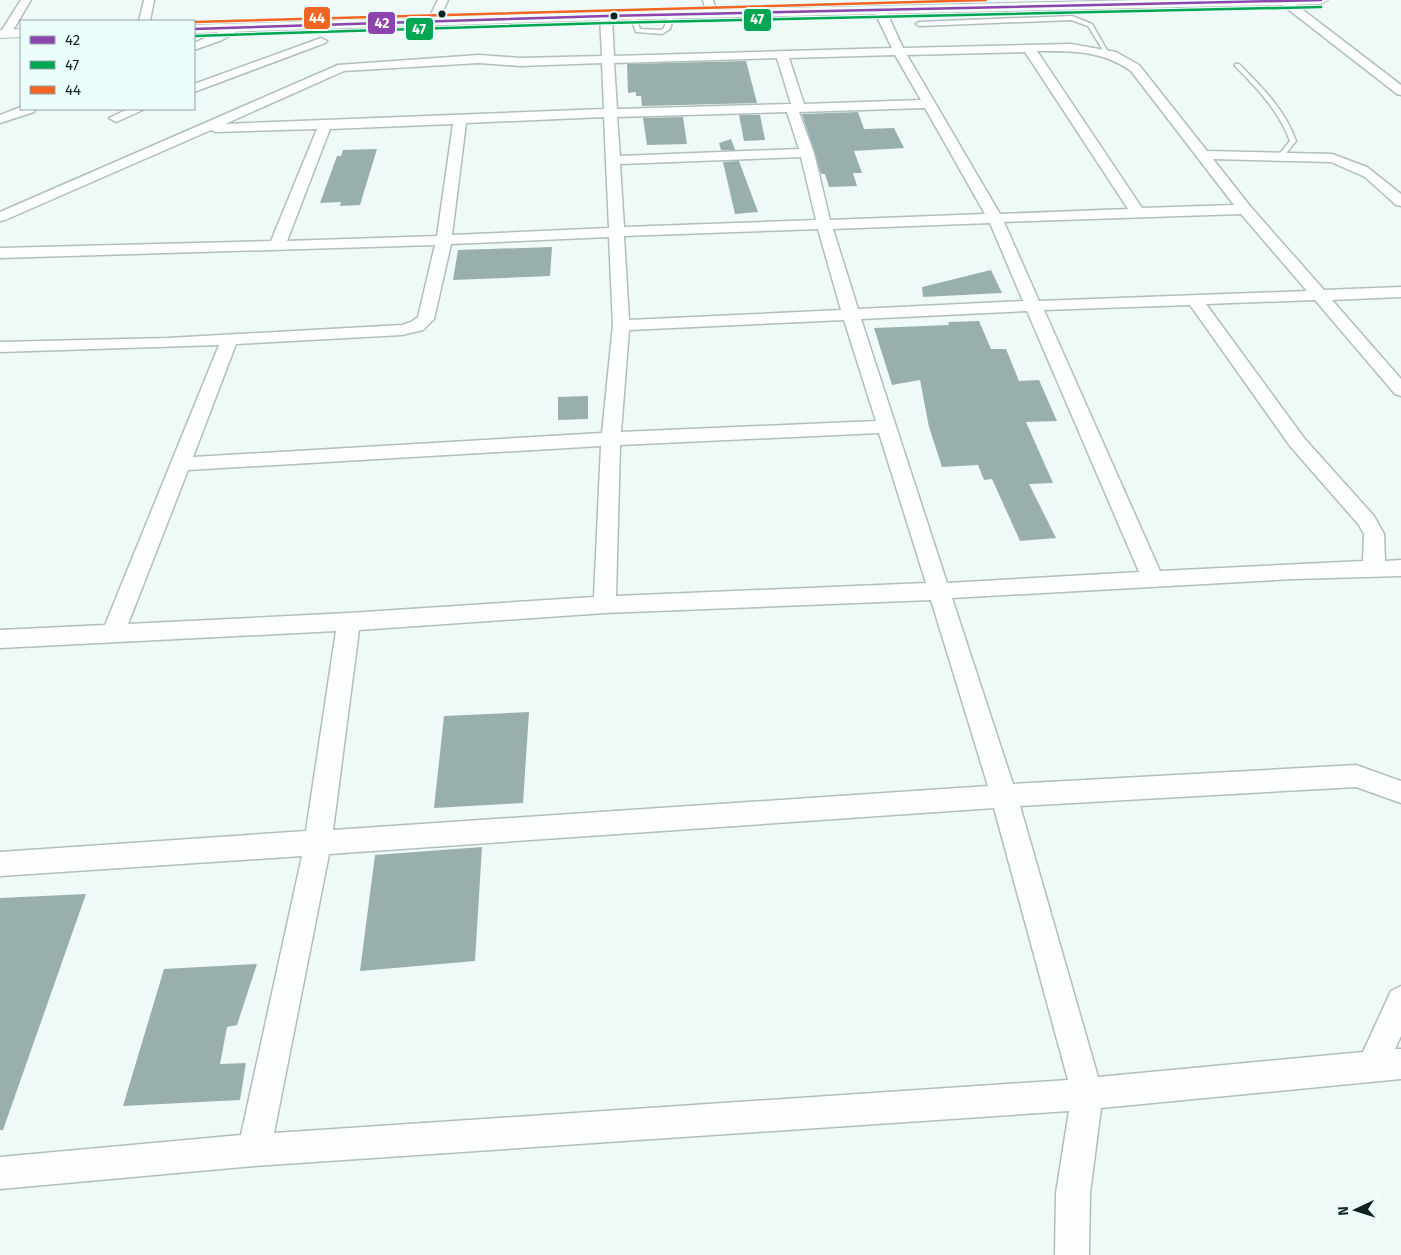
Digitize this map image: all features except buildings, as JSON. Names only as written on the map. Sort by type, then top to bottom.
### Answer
[{"type":"street","points":[[3,34],[26,0]]},
{"type":"street","points":[[145,20],[149,0]]},
{"type":"street","points":[[433,22],[443,0]]},
{"type":"street","points":[[708,0],[711,14]]},
{"type":"street","points":[[195,29],[606,16],[880,11],[1043,4],[1321,0]]},
{"type":"street","points":[[1284,1],[1401,91]]},
{"type":"street","points":[[880,11],[899,51],[995,218],[1031,306],[1153,579]]},
{"type":"street","points":[[605,605],[611,439],[621,325],[606,16]]},
{"type":"street","points":[[195,88],[321,40],[327,25]]},
{"type":"street","points":[[195,47],[218,38],[235,28]]},
{"type":"street","points":[[3,34],[20,33]]},
{"type":"street","points":[[321,40],[335,60]]},
{"type":"street","points":[[1029,48],[1138,213]]},
{"type":"street","points":[[0,217],[205,128],[335,60],[479,59],[520,62],[1029,48],[1069,48],[1106,51],[1123,58],[1135,68],[1245,209],[1401,390]]},
{"type":"street","points":[[782,55],[824,224],[1004,796],[1087,1094],[1074,1193],[1072,1255]]},
{"type":"street","points":[[205,128],[325,126],[610,113],[929,104]]},
{"type":"street","points":[[0,120],[26,110]]},
{"type":"street","points":[[116,118],[136,110]]},
{"type":"street","points":[[0,347],[230,339],[402,330],[417,326],[426,318],[444,240],[460,120]]},
{"type":"street","points":[[277,246],[325,126]]},
{"type":"street","points":[[613,160],[807,153]]},
{"type":"street","points":[[1203,155],[1332,158],[1351,163],[1370,172],[1401,202]]},
{"type":"street","points":[[0,254],[444,240],[1245,209]]},
{"type":"street","points":[[621,325],[1031,306],[1321,297],[1401,292]]},
{"type":"street","points":[[1196,301],[1297,442],[1367,522],[1374,534],[1374,568]]},
{"type":"street","points":[[113,634],[230,339]]},
{"type":"street","points":[[180,464],[611,439],[887,427]]},
{"type":"street","points":[[0,639],[349,622],[605,605],[940,591],[1401,568]]},
{"type":"street","points":[[254,1150],[318,842],[349,622]]},
{"type":"street","points":[[0,864],[1004,796],[1356,776],[1401,792]]},
{"type":"street","points":[[0,1173],[254,1150],[1087,1094],[1387,1065],[1401,1001]]},
{"type":"lane","points":[[919,24],[1072,18],[1090,25],[1106,51]]},
{"type":"lane","points":[[1237,65],[1263,91],[1267,100],[1290,128],[1293,141],[1280,157]]},
{"type":"transit line","name":"44","points":[[195,22],[606,9],[986,0]]},
{"type":"transit line","name":"42","points":[[195,29],[606,16],[1321,0]]},
{"type":"transit line","name":"47","points":[[195,36],[606,23],[1321,7]]}]
